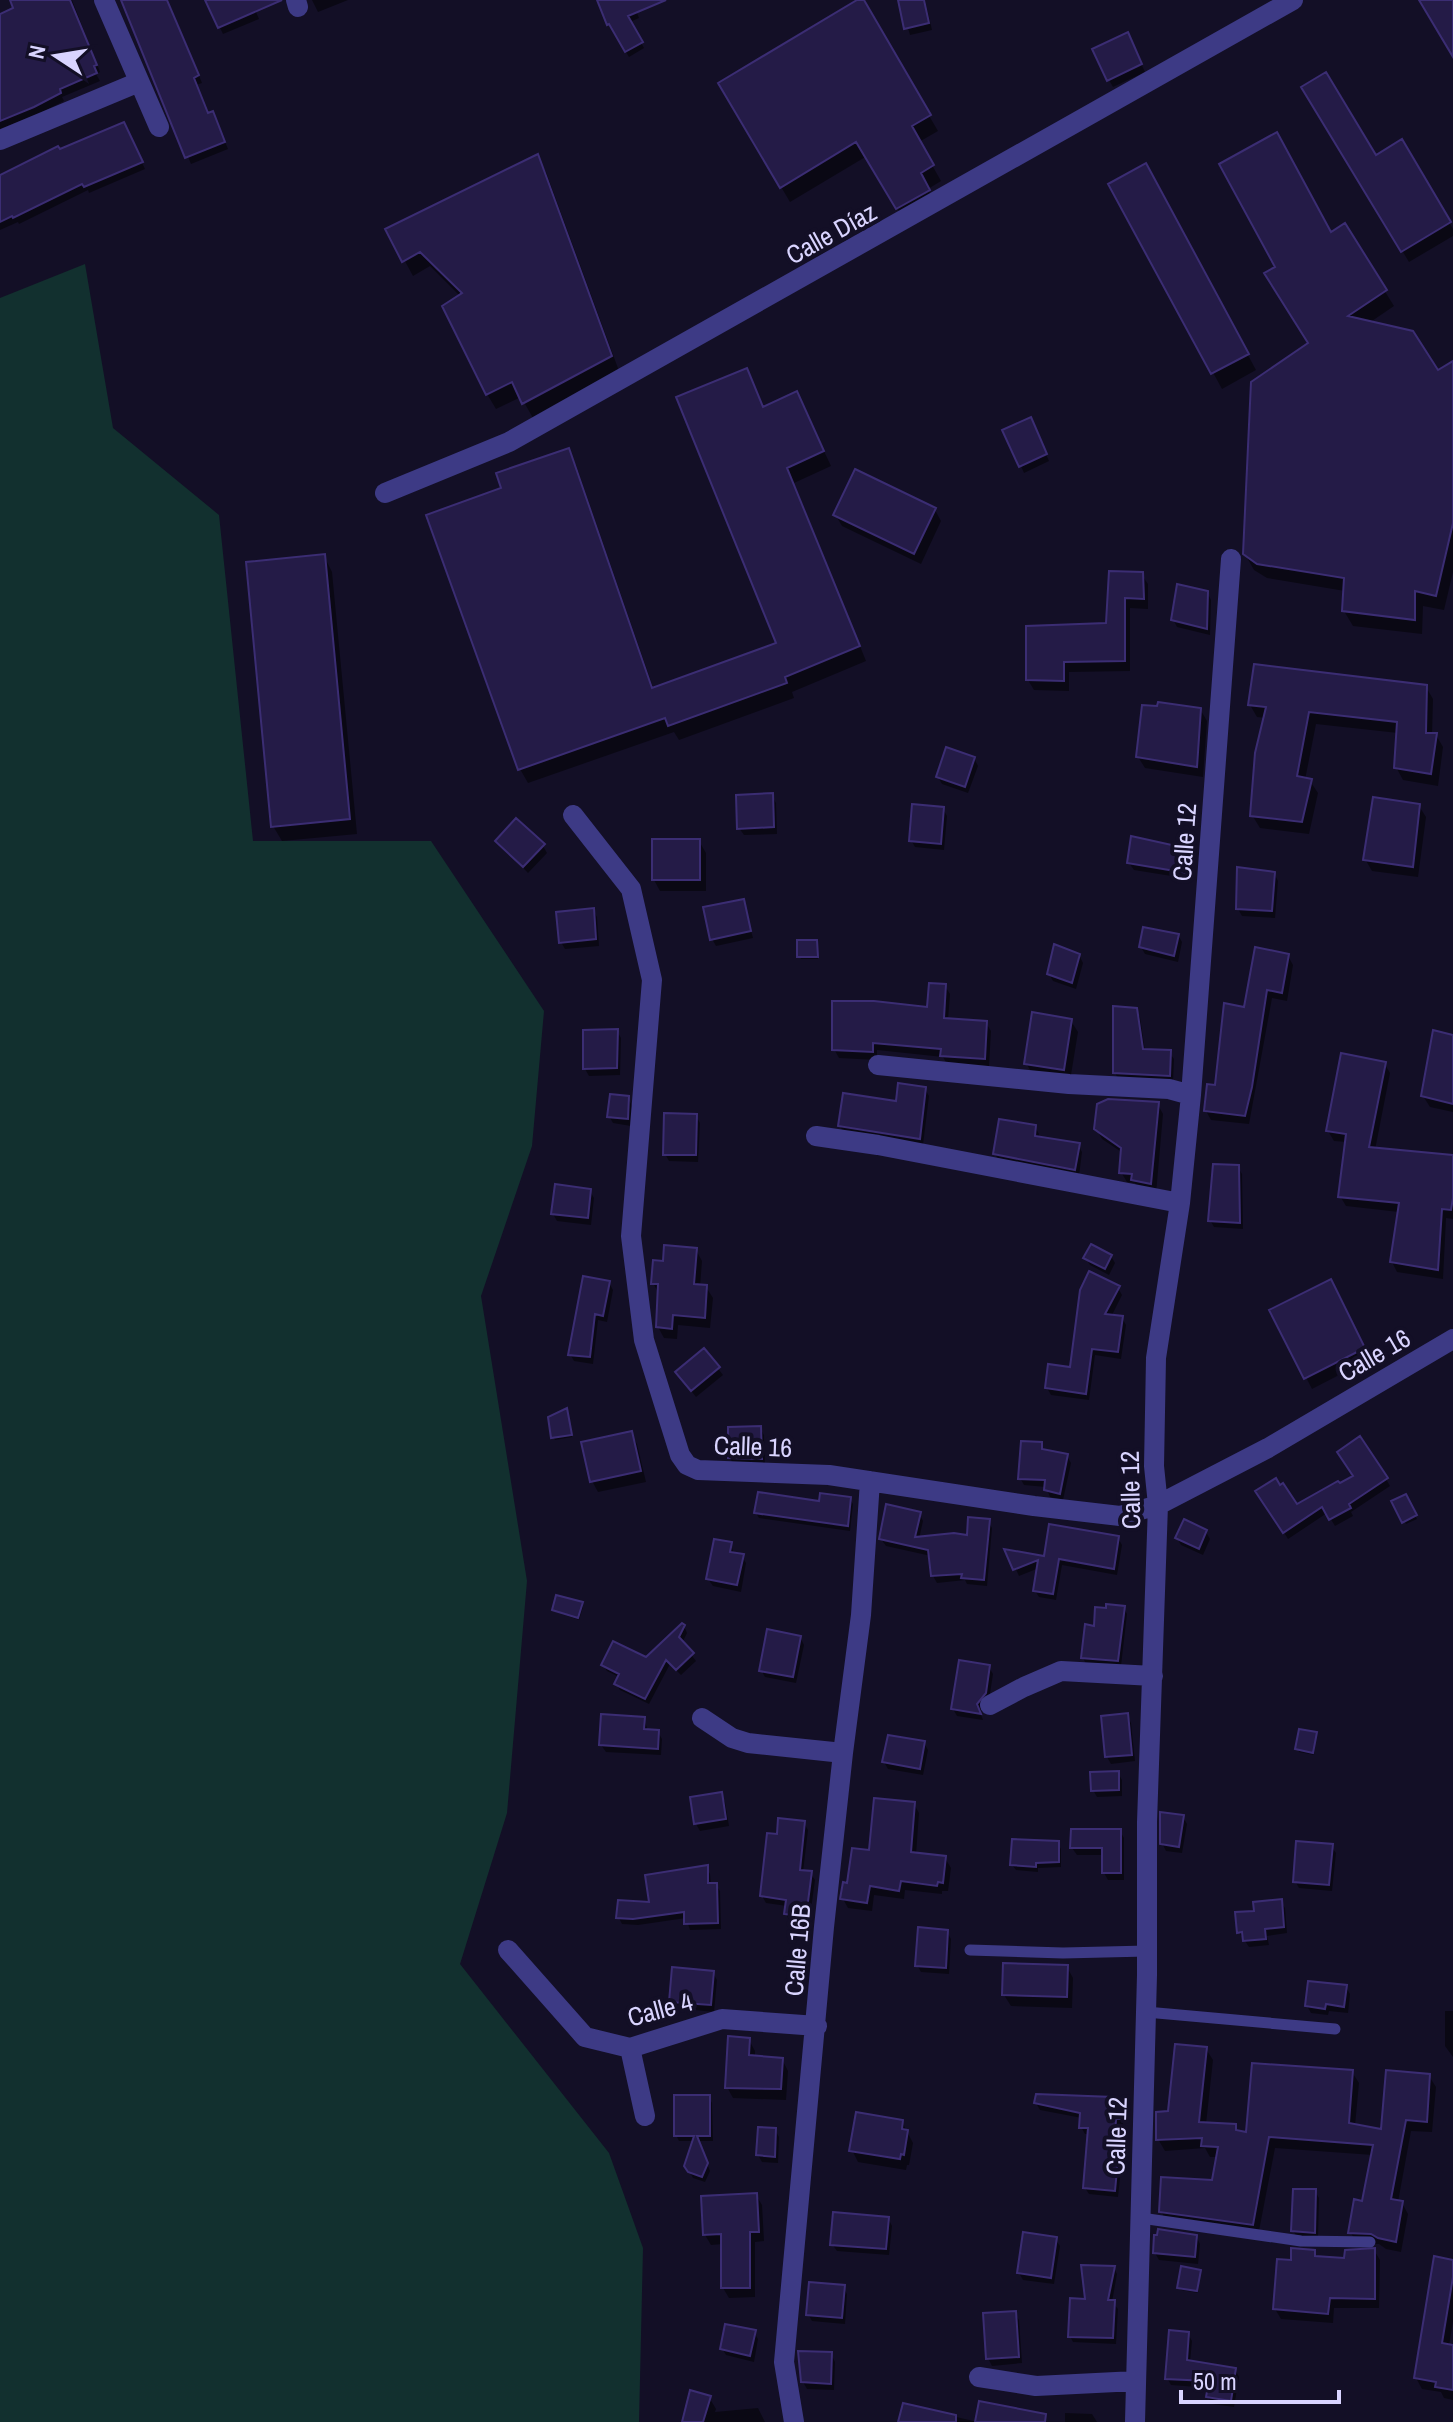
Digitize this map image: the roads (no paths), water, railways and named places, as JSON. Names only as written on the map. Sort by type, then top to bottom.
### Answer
[{"type":"street","points":[[104,0],[159,127]]},
{"type":"street","name":"Calle Díaz","points":[[385,493],[509,442],[1293,0]]},
{"type":"street","points":[[0,140],[139,82]]},
{"type":"street","name":"Calle 12","points":[[1135,2422],[1146,2012],[1147,1822],[1158,1505],[1154,1466],[1156,1358],[1180,1203],[1191,1095],[1231,559]]},
{"type":"street","name":"Calle 16","points":[[573,815],[631,889],[652,980],[631,1236],[644,1340],[680,1455],[687,1465],[698,1470],[829,1475],[1120,1516],[1158,1505],[1268,1448],[1453,1339]]},
{"type":"street","points":[[878,1065],[1069,1084],[1169,1089],[1191,1095]]},
{"type":"street","points":[[816,1136],[1180,1203]]},
{"type":"street","name":"Calle 16B","points":[[794,2422],[784,2362],[843,1753],[861,1615],[870,1481]]},
{"type":"street","points":[[990,1705],[1061,1671],[1153,1676]]},
{"type":"street","points":[[702,1718],[732,1738],[748,1743],[843,1753]]},
{"type":"street","name":"Calle 4","points":[[508,1950],[585,2037],[630,2048],[722,2019],[817,2026]]},
{"type":"street","points":[[630,2048],[645,2116]]},
{"type":"street","points":[[979,2377],[1036,2386],[1136,2381]]},
{"type":"lane","points":[[970,1950],[1063,1953],[1147,1951]]},
{"type":"lane","points":[[1146,2012],[1335,2029]]},
{"type":"lane","points":[[1141,2218],[1301,2241],[1370,2242]]}]
